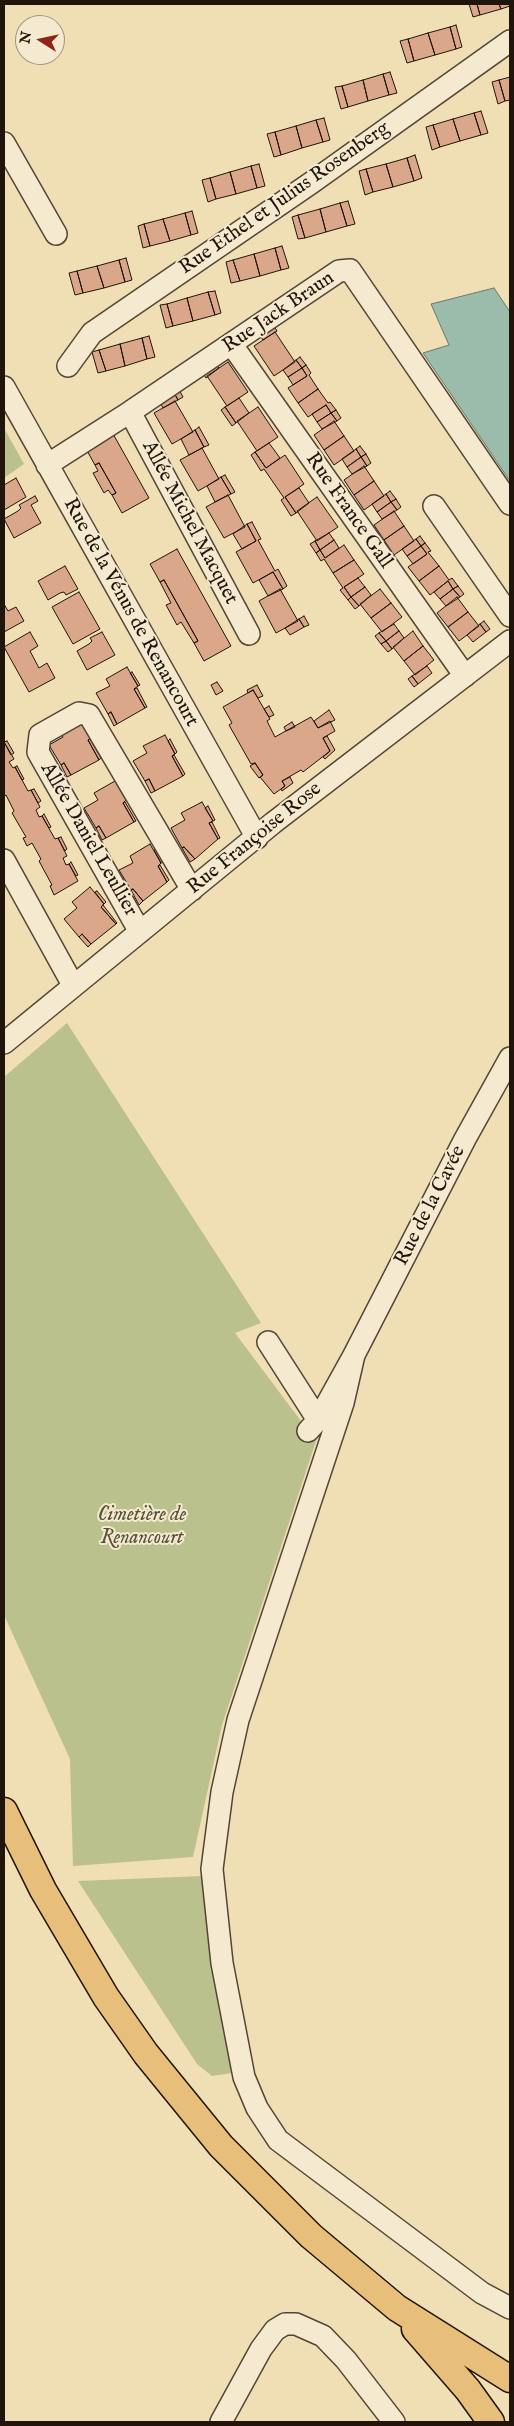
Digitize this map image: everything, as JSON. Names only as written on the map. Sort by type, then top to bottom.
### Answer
[{"type":"main road","points":[[4,1811],[43,1890],[73,1944],[106,1997],[146,2054],[222,2146],[311,2236],[397,2308],[510,2379]]},
{"type":"main road","points":[[397,2308],[468,2390],[491,2422]]},
{"type":"street","name":"Rue Ethel et Julius Rosenberg","points":[[68,366],[92,333],[510,41]]},
{"type":"street","points":[[4,143],[56,234]]},
{"type":"street","name":"Rue Jack Braun","points":[[47,465],[130,412],[339,271],[350,270],[510,504]]},
{"type":"street","name":"Rue France Gall","points":[[232,344],[465,676]]},
{"type":"street","name":"Rue de la Vénus de Renancourt","points":[[4,387],[257,838]]},
{"type":"street","name":"Allée Michel Macquet","points":[[130,412],[248,634]]},
{"type":"street","points":[[434,506],[510,616]]},
{"type":"street","name":"Rue Françoise Rose","points":[[4,1043],[273,823],[510,641]]},
{"type":"street","name":"Allée Daniel Leullier","points":[[140,932],[38,752],[40,734],[79,713],[88,715],[192,890]]},
{"type":"street","points":[[4,860],[73,985]]},
{"type":"street","name":"Rue de la Cavée","points":[[354,1355],[465,1139],[510,1058]]},
{"type":"street","points":[[268,1342],[313,1425],[354,1355]]},
{"type":"street","points":[[354,1355],[343,1403],[238,1720],[222,1792],[212,1869],[222,1963],[244,2077],[257,2108],[278,2140],[482,2293],[510,2308]]},
{"type":"street","points":[[221,2422],[261,2349],[275,2330],[285,2324],[296,2324],[323,2336],[346,2360],[394,2422]]},
{"type":"green space","points":[[4,428],[24,464],[4,478]]},
{"type":"green space","name":"Cimetière de Renancourt","points":[[67,1023],[261,1323],[235,1333],[316,1441],[222,1725],[193,1857],[73,1866],[70,1759],[4,1615],[4,1077]]},
{"type":"green space","points":[[203,1876],[210,1953],[232,2073],[212,2076],[197,2064],[78,1881]]},
{"type":"shaded area","points":[[494,288],[510,312],[510,481],[423,353],[449,345],[431,304]]},
{"type":"building","points":[[469,4],[477,4],[480,15],[473,17]]},
{"type":"building","points":[[477,4],[499,4],[501,9],[480,15]]},
{"type":"building","points":[[499,4],[510,4],[510,6],[501,9]]},
{"type":"building","points":[[456,25],[462,47],[456,49],[450,27]]},
{"type":"building","points":[[450,27],[456,49],[435,55],[428,33]]},
{"type":"building","points":[[428,33],[435,55],[414,61],[408,39]]},
{"type":"building","points":[[408,39],[414,61],[407,63],[400,41]]},
{"type":"building","points":[[390,72],[397,93],[389,95],[383,74]]},
{"type":"building","points":[[383,74],[389,95],[368,101],[363,80]]},
{"type":"building","points":[[510,77],[510,100],[505,101],[499,80]]},
{"type":"building","points":[[363,80],[368,101],[348,107],[342,86]]},
{"type":"building","points":[[499,80],[505,101],[498,104],[492,82]]},
{"type":"building","points":[[342,86],[348,107],[341,109],[335,87]]},
{"type":"building","points":[[481,111],[488,133],[481,135],[474,113]]},
{"type":"building","points":[[474,113],[481,135],[460,141],[453,119]]},
{"type":"building","points":[[324,118],[330,140],[323,142],[316,120]]},
{"type":"building","points":[[453,119],[460,141],[440,147],[433,125]]},
{"type":"building","points":[[316,120],[323,142],[302,148],[296,126]]},
{"type":"building","points":[[433,125],[440,147],[432,150],[426,127]]},
{"type":"building","points":[[296,126],[302,148],[281,155],[275,132]]},
{"type":"building","points":[[275,132],[281,155],[274,157],[267,134]]},
{"type":"building","points":[[415,155],[422,178],[414,181],[407,158]]},
{"type":"building","points":[[407,158],[414,181],[393,187],[386,164]]},
{"type":"building","points":[[259,164],[265,186],[257,188],[251,166]]},
{"type":"building","points":[[386,164],[393,187],[373,192],[366,169]]},
{"type":"building","points":[[251,166],[257,188],[236,194],[230,172]]},
{"type":"building","points":[[366,169],[373,192],[365,195],[359,171]]},
{"type":"building","points":[[230,172],[236,194],[216,199],[210,178]]},
{"type":"building","points":[[210,178],[216,199],[208,202],[202,180]]},
{"type":"building","points":[[348,201],[355,224],[347,226],[340,203]]},
{"type":"building","points":[[340,203],[347,226],[326,232],[320,209]]},
{"type":"building","points":[[320,209],[326,232],[305,238],[298,215]]},
{"type":"building","points":[[192,211],[198,233],[191,235],[185,213]]},
{"type":"building","points":[[185,213],[191,235],[170,241],[163,219]]},
{"type":"building","points":[[298,215],[305,238],[298,239],[292,217]]},
{"type":"building","points":[[163,219],[170,241],[150,246],[144,224]]},
{"type":"building","points":[[144,224],[150,246],[143,248],[138,226]]},
{"type":"building","points":[[282,246],[289,268],[281,270],[275,248]]},
{"type":"building","points":[[275,248],[281,270],[260,276],[254,254]]},
{"type":"building","points":[[254,254],[260,276],[240,281],[233,260]]},
{"type":"building","points":[[126,258],[132,280],[125,282],[119,260]]},
{"type":"building","points":[[119,260],[125,282],[104,288],[97,266]]},
{"type":"building","points":[[233,260],[240,281],[231,283],[226,262]]},
{"type":"building","points":[[97,266],[104,288],[83,293],[77,271]]},
{"type":"building","points":[[77,271],[83,293],[75,295],[69,273]]},
{"type":"building","points":[[215,291],[221,313],[215,315],[208,292]]},
{"type":"building","points":[[208,292],[215,315],[193,321],[187,298]]},
{"type":"building","points":[[187,298],[193,321],[173,326],[167,304]]},
{"type":"building","points":[[167,304],[173,326],[166,328],[160,305]]},
{"type":"building","points":[[272,323],[277,331],[263,340],[258,332]]},
{"type":"building","points":[[275,332],[295,362],[274,376],[254,346]]},
{"type":"building","points":[[149,336],[155,357],[147,359],[142,338]]},
{"type":"building","points":[[142,338],[147,359],[125,366],[120,344]]},
{"type":"building","points":[[120,344],[125,366],[106,371],[99,350]]},
{"type":"building","points":[[99,350],[106,371],[98,373],[92,352]]},
{"type":"building","points":[[300,357],[306,365],[302,368],[296,360]]},
{"type":"building","points":[[296,360],[302,368],[288,377],[283,370]]},
{"type":"building","points":[[215,361],[219,368],[206,378],[201,370]]},
{"type":"building","points":[[228,362],[248,392],[227,406],[207,376]]},
{"type":"building","points":[[306,365],[311,373],[309,375],[318,389],[298,403],[288,388],[307,376],[302,368]]},
{"type":"building","points":[[302,368],[307,376],[293,385],[288,377]]},
{"type":"building","points":[[177,386],[183,397],[178,400],[172,389]]},
{"type":"building","points":[[172,389],[178,400],[163,408],[158,399]]},
{"type":"building","points":[[318,389],[328,403],[330,402],[336,410],[331,413],[326,405],[308,417],[298,403]]},
{"type":"building","points":[[239,398],[249,413],[236,423],[225,407]]},
{"type":"building","points":[[175,401],[193,432],[172,444],[154,413]]},
{"type":"building","points":[[326,405],[331,413],[317,422],[312,414]]},
{"type":"building","points":[[225,407],[236,423],[232,426],[221,410]]},
{"type":"building","points":[[258,407],[278,437],[257,451],[237,421]]},
{"type":"building","points":[[336,410],[341,418],[337,421],[331,413]]},
{"type":"building","points":[[331,413],[337,421],[322,429],[317,422]]},
{"type":"building","points":[[334,421],[344,436],[324,450],[314,435]]},
{"type":"building","points":[[199,427],[209,445],[204,447],[195,430]]},
{"type":"building","points":[[195,430],[204,447],[189,455],[181,439]]},
{"type":"building","points":[[112,432],[149,498],[122,513],[112,495],[116,493],[99,463],[95,465],[85,447]]},
{"type":"building","points":[[344,436],[354,451],[334,465],[324,450]]},
{"type":"building","points":[[269,443],[280,458],[266,468],[255,452]]},
{"type":"building","points":[[360,446],[366,454],[361,457],[356,449]]},
{"type":"building","points":[[202,448],[219,479],[198,491],[180,460]]},
{"type":"building","points":[[356,449],[361,457],[347,467],[342,459]]},
{"type":"building","points":[[255,452],[266,468],[285,455],[304,484],[285,497],[296,513],[291,516],[281,500],[284,498],[264,469],[261,471],[251,455]]},
{"type":"building","points":[[366,454],[371,463],[367,466],[361,457]]},
{"type":"building","points":[[361,457],[367,466],[352,474],[347,467]]},
{"type":"building","points":[[99,463],[116,493],[112,495],[108,490],[104,493],[93,473],[98,471],[95,465]]},
{"type":"building","points":[[364,466],[374,481],[354,495],[344,480]]},
{"type":"building","points":[[225,475],[235,492],[231,494],[221,477]]},
{"type":"building","points":[[221,477],[231,494],[215,502],[207,486]]},
{"type":"building","points":[[16,478],[26,497],[4,510],[4,485]]},
{"type":"building","points":[[374,481],[384,496],[364,510],[354,495]]},
{"type":"building","points":[[299,488],[309,503],[296,513],[285,497]]},
{"type":"building","points":[[390,491],[396,499],[391,502],[386,494]]},
{"type":"building","points":[[386,494],[391,502],[377,512],[372,504]]},
{"type":"building","points":[[228,495],[245,527],[224,538],[206,507]]},
{"type":"building","points":[[35,496],[38,501],[31,505],[41,523],[14,538],[4,519],[18,511],[21,508],[19,505]]},
{"type":"building","points":[[317,497],[338,527],[317,541],[297,511]]},
{"type":"building","points":[[396,499],[401,507],[397,510],[391,502]]},
{"type":"building","points":[[391,502],[397,510],[382,519],[377,512]]},
{"type":"building","points":[[394,511],[404,526],[384,540],[374,525]]},
{"type":"building","points":[[252,522],[261,539],[258,540],[275,571],[278,569],[287,586],[283,589],[273,572],[253,583],[236,552],[256,541],[247,524]]},
{"type":"building","points":[[247,524],[256,541],[242,549],[233,534]]},
{"type":"building","points":[[404,526],[414,541],[394,555],[384,540]]},
{"type":"building","points":[[329,533],[334,540],[320,550],[315,541]]},
{"type":"building","points":[[420,536],[425,543],[421,546],[416,539]]},
{"type":"building","points":[[416,539],[421,546],[407,556],[402,549]]},
{"type":"building","points":[[334,540],[339,548],[325,558],[320,550]]},
{"type":"building","points":[[315,541],[320,550],[316,553],[310,544]]},
{"type":"building","points":[[425,543],[431,551],[428,552],[439,566],[419,581],[408,567],[427,554],[421,546]]},
{"type":"building","points":[[344,545],[354,560],[333,573],[324,559],[321,561],[316,553],[320,550],[325,558]]},
{"type":"building","points":[[421,546],[427,554],[413,564],[407,556]]},
{"type":"building","points":[[177,549],[231,646],[204,661],[194,643],[198,641],[164,580],[160,582],[150,564]]},
{"type":"building","points":[[354,560],[364,574],[344,587],[351,597],[348,600],[340,590],[343,588],[333,573]]},
{"type":"building","points":[[65,566],[78,589],[66,595],[64,592],[60,593],[48,600],[38,581]]},
{"type":"building","points":[[439,566],[449,580],[452,578],[458,586],[453,589],[448,581],[430,595],[419,581]]},
{"type":"building","points":[[273,572],[283,589],[268,596],[259,580]]},
{"type":"building","points":[[358,578],[365,587],[351,597],[344,587]]},
{"type":"building","points":[[164,580],[198,641],[194,643],[181,622],[177,625],[166,605],[171,603],[160,582]]},
{"type":"building","points":[[448,581],[453,589],[440,599],[434,592]]},
{"type":"building","points":[[458,586],[464,594],[460,597],[453,589]]},
{"type":"building","points":[[365,587],[371,595],[359,606],[351,597]]},
{"type":"building","points":[[280,589],[298,621],[276,633],[259,601]]},
{"type":"building","points":[[380,589],[391,603],[371,618],[360,604]]},
{"type":"building","points":[[453,589],[460,597],[446,606],[440,599]]},
{"type":"building","points":[[79,592],[100,629],[73,644],[52,607]]},
{"type":"building","points":[[351,597],[359,606],[355,609],[348,600]]},
{"type":"building","points":[[457,597],[468,612],[448,627],[437,613]]},
{"type":"building","points":[[391,603],[402,617],[382,632],[371,618]]},
{"type":"building","points":[[4,604],[8,611],[16,607],[24,621],[4,632]]},
{"type":"building","points":[[468,612],[479,626],[459,641],[448,627]]},
{"type":"building","points":[[304,616],[309,625],[304,627],[299,619]]},
{"type":"building","points":[[299,619],[304,627],[290,635],[285,628]]},
{"type":"building","points":[[484,621],[490,629],[486,632],[480,624]]},
{"type":"building","points":[[394,624],[399,631],[386,641],[379,633]]},
{"type":"building","points":[[480,624],[486,632],[473,642],[467,635]]},
{"type":"building","points":[[399,631],[404,638],[392,649],[386,641]]},
{"type":"building","points":[[413,631],[423,646],[404,661],[393,647]]},
{"type":"building","points":[[30,632],[38,646],[30,651],[39,668],[47,663],[55,678],[29,692],[4,647]]},
{"type":"building","points":[[102,632],[115,655],[87,670],[77,651],[92,641],[90,638]]},
{"type":"building","points":[[379,633],[386,641],[381,644],[375,636]]},
{"type":"building","points":[[386,641],[392,649],[388,652],[381,644]]},
{"type":"building","points":[[423,646],[434,660],[415,675],[404,661]]},
{"type":"building","points":[[427,666],[432,673],[418,684],[412,676]]},
{"type":"building","points":[[127,667],[138,686],[134,689],[145,708],[117,724],[111,712],[108,714],[96,693],[110,686],[106,679]]},
{"type":"building","points":[[132,672],[140,685],[138,686],[130,673]]},
{"type":"building","points":[[412,676],[418,684],[414,687],[408,679]]},
{"type":"building","points":[[217,682],[223,691],[216,695],[211,685]]},
{"type":"building","points":[[257,685],[263,696],[258,698],[253,690],[248,693],[247,690]]},
{"type":"building","points":[[137,688],[147,707],[145,708],[134,689]]},
{"type":"building","points":[[253,690],[270,719],[267,721],[275,737],[311,717],[318,728],[330,721],[335,731],[323,738],[330,751],[303,772],[301,770],[282,781],[285,786],[274,794],[260,777],[263,775],[255,763],[251,764],[229,725],[232,723],[223,707]]},
{"type":"building","points":[[269,706],[274,715],[269,717],[264,709]]},
{"type":"building","points":[[329,710],[335,720],[318,728],[314,721]]},
{"type":"building","points":[[111,712],[117,724],[114,726],[108,714]]},
{"type":"building","points":[[80,718],[91,737],[88,740],[99,760],[71,775],[64,763],[61,765],[49,745],[63,737],[59,730]]},
{"type":"building","points":[[292,722],[295,727],[286,731],[284,727]]},
{"type":"building","points":[[165,735],[175,754],[172,756],[183,776],[155,791],[149,779],[145,781],[133,761],[147,753],[143,746]]},
{"type":"building","points":[[327,736],[335,750],[325,759],[323,757],[330,751],[323,738]]},
{"type":"building","points":[[90,739],[101,758],[99,760],[88,740]]},
{"type":"building","points":[[170,739],[177,752],[175,754],[168,741]]},
{"type":"building","points":[[7,741],[14,753],[11,755],[4,742]]},
{"type":"building","points":[[4,742],[14,759],[9,762],[13,768],[15,767],[28,791],[31,790],[40,807],[36,810],[39,817],[42,816],[55,839],[58,838],[67,856],[63,858],[66,865],[69,864],[78,881],[54,895],[50,886],[52,885],[39,861],[41,859],[32,843],[27,846],[23,838],[26,837],[12,813],[14,811],[6,795],[4,796]]},
{"type":"building","points":[[174,755],[185,774],[183,776],[172,756]]},
{"type":"building","points":[[64,763],[71,775],[67,777],[61,765]]},
{"type":"building","points":[[255,763],[263,775],[259,778],[250,766]]},
{"type":"building","points":[[17,766],[24,779],[22,780],[15,767]]},
{"type":"building","points":[[290,777],[293,783],[282,791],[281,789],[285,786],[282,781]]},
{"type":"building","points":[[149,779],[155,791],[151,793],[145,781]]},
{"type":"building","points":[[115,781],[126,800],[123,803],[134,822],[106,838],[99,826],[96,828],[84,808],[98,800],[94,793]]},
{"type":"building","points":[[34,789],[41,801],[38,803],[31,790]]},
{"type":"building","points":[[125,802],[136,821],[134,822],[123,803]]},
{"type":"building","points":[[202,802],[213,821],[209,823],[218,839],[195,859],[184,847],[182,848],[171,828],[185,820],[181,813]]},
{"type":"building","points":[[208,806],[215,820],[213,821],[205,808]]},
{"type":"building","points":[[44,814],[51,827],[49,828],[42,816]]},
{"type":"building","points":[[212,822],[220,838],[218,839],[209,823]]},
{"type":"building","points":[[99,826],[106,838],[102,840],[96,828]]},
{"type":"building","points":[[61,837],[67,849],[65,851],[58,838]]},
{"type":"building","points":[[150,844],[161,863],[158,866],[167,882],[143,901],[133,889],[131,890],[119,870],[133,863],[130,856]]},
{"type":"building","points":[[184,847],[195,859],[190,862],[182,848]]},
{"type":"building","points":[[156,849],[164,862],[161,863],[154,850]]},
{"type":"building","points":[[71,862],[78,875],[76,876],[69,864]]},
{"type":"building","points":[[160,865],[169,880],[167,882],[158,866]]},
{"type":"building","points":[[90,887],[104,904],[101,907],[116,924],[91,944],[82,934],[79,937],[64,919],[77,908],[72,902]]},
{"type":"building","points":[[133,889],[143,901],[139,905],[131,890]]},
{"type":"building","points":[[97,891],[106,902],[104,904],[95,892]]},
{"type":"building","points":[[103,905],[117,923],[116,924],[101,907]]},
{"type":"building","points":[[82,934],[91,944],[88,947],[79,937]]}]
